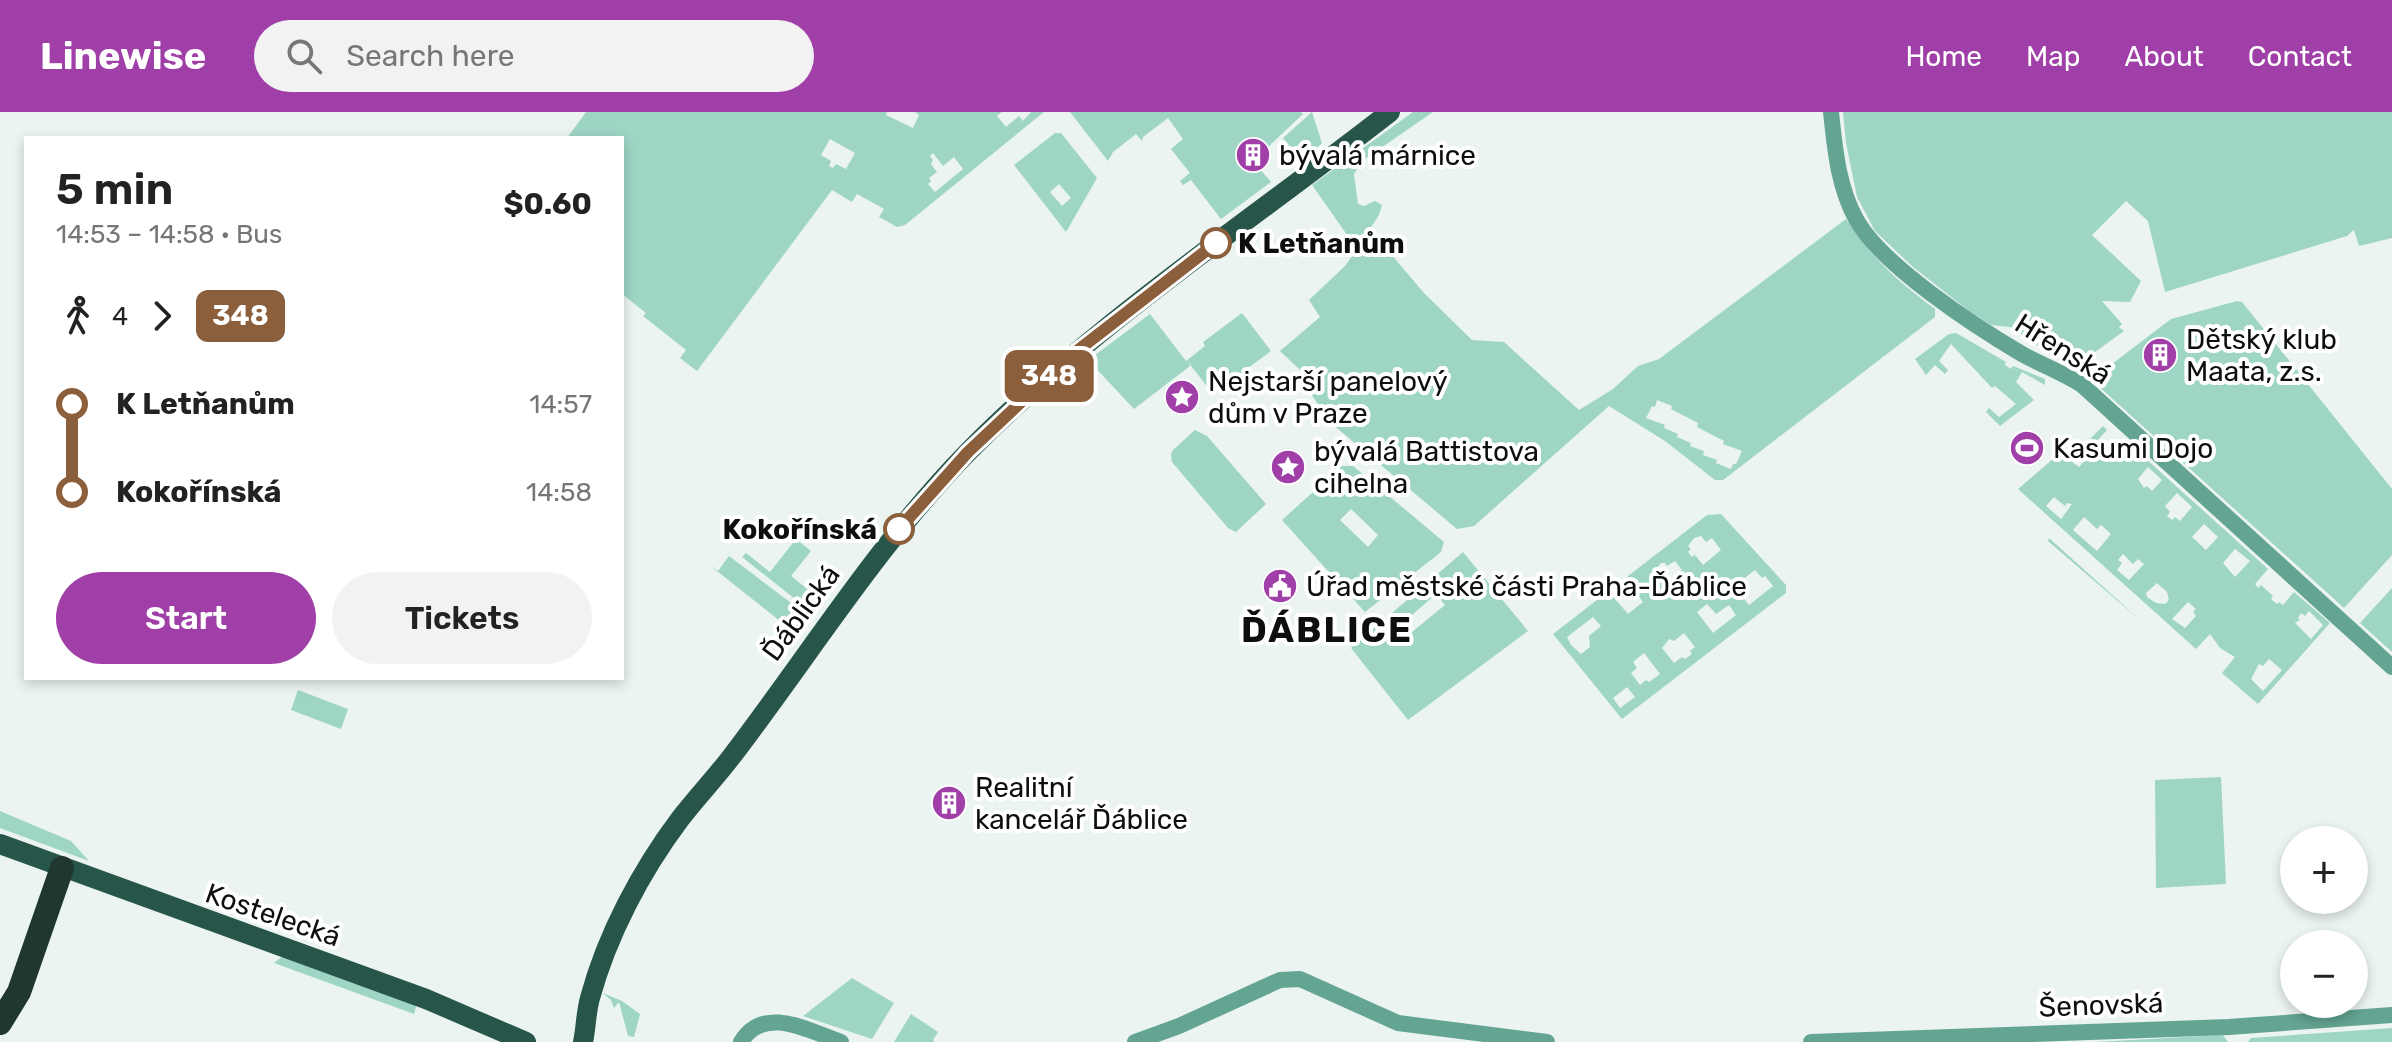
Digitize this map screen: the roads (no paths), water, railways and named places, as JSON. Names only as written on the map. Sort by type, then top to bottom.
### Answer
[{"type":"highway","points":[[0,1023],[19,992],[62,868]]},
{"type":"main road","name":"Ďáblická","points":[[583,1042],[589,1001],[601,965],[628,904],[654,857],[894,534],[968,452],[1068,358],[1390,112]]},
{"type":"main road","name":"Kostelecká","points":[[0,844],[426,999],[526,1042]]},
{"type":"street","name":"Hřenská","points":[[1831,112],[1838,170],[1845,192],[1861,227],[1882,252],[1960,313],[2021,353],[2082,385],[2392,667]]},
{"type":"street","points":[[1138,1040],[1179,1026],[1280,980],[1300,979],[1398,1023],[1547,1042]]},
{"type":"street","name":"Šenovská","points":[[1811,1042],[2237,1026],[2392,1015]]},
{"type":"street","points":[[741,1042],[756,1026],[768,1021],[786,1023],[841,1042]]},
{"type":"place","name":"bývalá márnice","points":[[1253,155]]},
{"type":"place","name":"K Letňanům","points":[[1216,243]]},
{"type":"place","name":"Dětský klub Maata, z.s.","points":[[2160,355]]},
{"type":"place","name":"Nejstarší panelový dům v Praze","points":[[1182,397]]},
{"type":"place","name":"Kasumi Dojo","points":[[2027,448]]},
{"type":"place","name":"bývalá Battistova cihelna","points":[[1288,467]]},
{"type":"place","name":"Kokořínská","points":[[899,529]]},
{"type":"place","name":"Úřad městské části Praha-Ďáblice","points":[[1280,586]]},
{"type":"place","name":"Realitní kancelář Ďáblice","points":[[949,803]]},
{"type":"district","name":"ĎÁBLICE","points":[[1327,629]]}]
